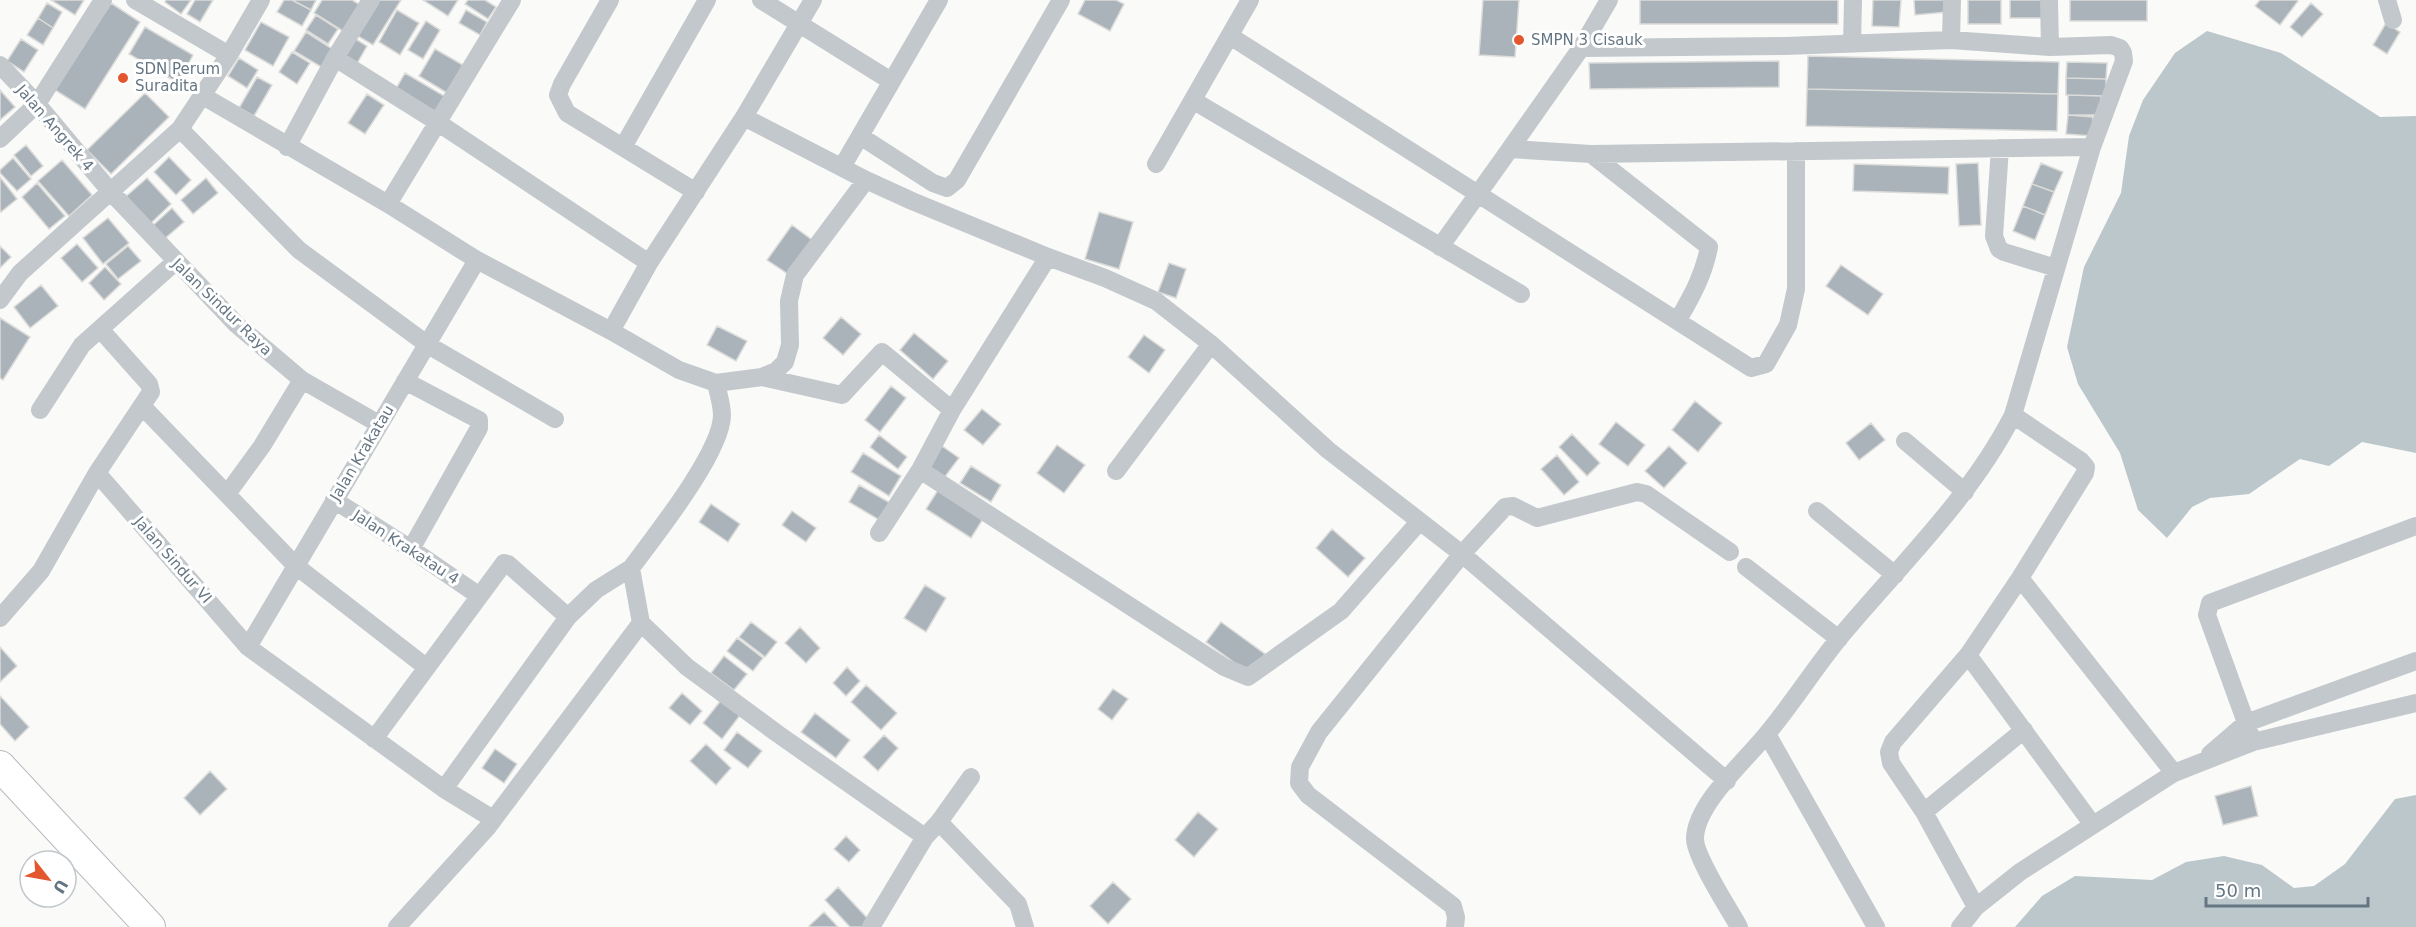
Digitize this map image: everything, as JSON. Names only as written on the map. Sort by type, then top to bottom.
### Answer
[{"type":"main road","points":[[0,766],[150,927]]},
{"type":"street","points":[[0,139],[37,104],[103,0]]},
{"type":"street","points":[[135,0],[229,55]]},
{"type":"street","points":[[0,300],[20,273],[180,129],[229,55],[261,0]]},
{"type":"street","points":[[287,147],[335,58],[371,0]]},
{"type":"street","points":[[388,204],[512,0]]},
{"type":"street","points":[[610,0],[558,95],[567,113],[696,192]]},
{"type":"street","points":[[622,147],[707,0]]},
{"type":"street","points":[[761,0],[891,81]]},
{"type":"street","points":[[611,331],[649,263],[744,117],[813,0]]},
{"type":"street","points":[[842,167],[939,0]]},
{"type":"street","points":[[860,136],[933,183],[947,188],[957,180],[1061,0]]},
{"type":"street","points":[[1156,164],[1250,0]]},
{"type":"street","points":[[1440,247],[1581,48],[1609,0]]},
{"type":"street","points":[[1852,44],[1853,0]]},
{"type":"street","points":[[1951,40],[1952,0]]},
{"type":"street","points":[[2049,0],[2050,47]]},
{"type":"street","points":[[2387,0],[2393,20]]},
{"type":"street","points":[[1230,36],[1751,368],[1766,364],[1788,325],[1796,289],[1796,151]]},
{"type":"street","points":[[1581,48],[1785,46],[1951,40],[2050,47],[2111,45],[2120,48],[2123,53],[2124,61],[2092,147],[2013,415],[1987,462],[1965,492],[1839,639],[1767,734],[1703,809],[1696,827],[1694,841],[1739,927]]},
{"type":"street","points":[[335,58],[437,122],[649,263]]},
{"type":"street","name":"Jalan Angrek 4","points":[[0,65],[37,104],[110,191]]},
{"type":"street","points":[[203,96],[388,204],[477,260],[679,370],[716,383],[762,377],[777,371],[786,362],[790,345],[789,301],[795,275],[866,180]]},
{"type":"street","points":[[1194,101],[1521,294]]},
{"type":"street","points":[[744,117],[866,180],[1156,301],[1211,344],[1328,450],[1461,554],[1727,781]]},
{"type":"street","points":[[180,129],[299,250],[428,345],[555,419]]},
{"type":"street","points":[[2000,147],[1994,236],[1996,245],[2004,252],[2056,268]]},
{"type":"street","points":[[1510,149],[1591,154],[2092,147]]},
{"type":"street","points":[[1591,154],[1709,246],[1706,266],[1678,320]]},
{"type":"street","name":"Jalan Sindur Raya","points":[[110,191],[237,325],[303,380],[379,424]]},
{"type":"street","points":[[879,533],[920,470],[952,410],[1048,257]]},
{"type":"street","name":"Jalan Krakatau","points":[[248,647],[477,260]]},
{"type":"street","points":[[40,410],[82,345],[175,262]]},
{"type":"street","points":[[0,618],[41,571],[98,473],[151,392],[149,384],[100,329]]},
{"type":"street","points":[[1116,471],[1211,344]]},
{"type":"street","points":[[762,377],[842,395],[882,352],[952,410]]},
{"type":"street","points":[[227,494],[262,446],[303,380]]},
{"type":"street","points":[[405,381],[479,420],[479,428],[411,549]]},
{"type":"street","points":[[444,789],[568,618],[596,590],[631,568],[670,517],[714,444],[722,416],[716,383]]},
{"type":"street","points":[[142,406],[296,566],[426,667]]},
{"type":"street","points":[[1976,907],[1924,812],[1891,763],[1890,752],[1893,742],[1968,655],[2020,578],[2085,473],[2086,467],[2013,415]]},
{"type":"street","points":[[1905,441],[1965,492]]},
{"type":"street","points":[[920,470],[1224,667],[1248,677],[1341,611],[1419,522]]},
{"type":"street","name":"Jalan Sindur VI","points":[[98,473],[248,647],[444,789],[493,819]]},
{"type":"street","points":[[1455,927],[1456,917],[1453,906],[1308,795],[1299,783],[1300,767],[1319,732],[1461,554],[1505,507],[1513,506],[1537,518],[1637,492],[1646,494],[1730,552]]},
{"type":"street","name":"Jalan Krakatau 4","points":[[334,500],[478,595]]},
{"type":"street","points":[[1817,511],[1895,574]]},
{"type":"street","points":[[2253,742],[2207,615],[2210,603],[2416,526]]},
{"type":"street","points":[[374,739],[478,595],[504,563],[508,564],[568,618]]},
{"type":"street","points":[[1746,567],[1839,639]]},
{"type":"street","points":[[631,568],[640,623],[687,667],[925,837]]},
{"type":"street","points":[[2020,578],[2174,773]]},
{"type":"street","points":[[397,927],[493,819],[640,623]]},
{"type":"street","points":[[1968,655],[2093,825]]},
{"type":"street","points":[[2197,765],[2246,723],[2416,661]]},
{"type":"street","points":[[1959,927],[1976,907],[2020,872],[2174,773],[2253,742],[2416,703]]},
{"type":"street","points":[[1924,812],[2024,730]]},
{"type":"street","points":[[1767,734],[1876,927]]},
{"type":"street","points":[[871,927],[925,837],[939,822],[971,777]]},
{"type":"street","points":[[939,822],[1018,904],[1025,927]]},
{"type":"shaded area","points":[[2207,31],[2281,53],[2380,117],[2416,116],[2416,453],[2362,442],[2329,466],[2300,459],[2249,494],[2210,498],[2192,507],[2167,538],[2138,510],[2120,453],[2078,384],[2067,347],[2084,267],[2121,193],[2129,136],[2143,100],[2175,53]]},
{"type":"shaded area","points":[[2416,795],[2416,927],[2015,927],[2042,896],[2075,876],[2152,880],[2186,862],[2224,856],[2262,865],[2294,888],[2314,886],[2345,864],[2395,799]]},
{"type":"building","points":[[51,0],[84,0],[75,15]]},
{"type":"building","points":[[166,0],[191,0],[181,14],[165,2]]},
{"type":"building","points":[[195,0],[213,0],[200,22],[187,14]]},
{"type":"building","points":[[284,0],[292,0],[311,10],[302,26],[277,12]]},
{"type":"building","points":[[292,0],[316,0],[311,10]]},
{"type":"building","points":[[322,0],[352,0],[362,6],[346,33],[314,13]]},
{"type":"building","points":[[378,0],[401,0],[373,45],[356,35]]},
{"type":"building","points":[[423,0],[458,0],[448,16]]},
{"type":"building","points":[[468,0],[485,0],[496,7],[488,19],[465,4]]},
{"type":"building","points":[[1085,0],[1116,0],[1124,4],[1110,31],[1078,14]]},
{"type":"building","points":[[1483,0],[1519,0],[1515,57],[1479,55]]},
{"type":"building","points":[[1640,0],[1838,0],[1838,24],[1640,24]]},
{"type":"building","points":[[1873,0],[1901,0],[1899,27],[1872,26]]},
{"type":"building","points":[[1914,0],[1945,0],[1947,12],[1915,15]]},
{"type":"building","points":[[1968,0],[2001,0],[2001,24],[1968,24]]},
{"type":"building","points":[[2010,0],[2042,0],[2042,18],[2010,18]]},
{"type":"building","points":[[2070,0],[2147,0],[2147,21],[2070,21]]},
{"type":"building","points":[[2260,0],[2298,1],[2280,25],[2255,6]]},
{"type":"building","points":[[47,3],[62,12],[53,28],[38,18]]},
{"type":"building","points":[[111,3],[140,22],[85,109],[55,90]]},
{"type":"building","points":[[2311,3],[2323,14],[2302,37],[2290,27]]},
{"type":"building","points":[[397,10],[419,23],[400,55],[379,42]]},
{"type":"building","points":[[466,10],[487,22],[480,35],[459,23]]},
{"type":"building","points":[[316,15],[338,29],[328,44],[306,30]]},
{"type":"building","points":[[38,18],[53,28],[43,45],[27,35]]},
{"type":"building","points":[[426,21],[440,30],[423,59],[408,50]]},
{"type":"building","points":[[261,22],[289,37],[273,66],[245,50]]},
{"type":"building","points":[[2386,23],[2400,32],[2387,54],[2373,45]]},
{"type":"building","points":[[145,27],[193,55],[178,83],[129,54]]},
{"type":"building","points":[[306,32],[334,50],[323,68],[294,51]]},
{"type":"building","points":[[354,38],[367,46],[355,67],[341,59]]},
{"type":"building","points":[[21,39],[38,50],[24,72],[7,61]]},
{"type":"building","points":[[435,49],[463,65],[447,93],[419,76]]},
{"type":"building","points":[[292,52],[310,63],[297,84],[279,72]]},
{"type":"building","points":[[1808,56],[2059,62],[2058,94],[1807,89]]},
{"type":"building","points":[[239,58],[258,70],[247,88],[228,76]]},
{"type":"building","points":[[1779,61],[1779,87],[1590,89],[1589,63]]},
{"type":"building","points":[[2067,62],[2107,63],[2106,79],[2066,78]]},
{"type":"building","points":[[405,73],[446,97],[434,118],[393,94]]},
{"type":"building","points":[[257,77],[272,85],[254,116],[239,108]]},
{"type":"building","points":[[2066,78],[2106,79],[2106,96],[2066,95]]},
{"type":"building","points":[[1807,89],[2058,94],[2057,131],[1806,126]]},
{"type":"building","points":[[0,90],[15,107],[0,120]]},
{"type":"building","points":[[145,93],[169,117],[111,174],[87,150]]},
{"type":"building","points":[[367,94],[384,105],[365,134],[348,123]]},
{"type":"building","points":[[2068,95],[2101,96],[2101,115],[2068,115]]},
{"type":"building","points":[[2068,115],[2093,117],[2092,136],[2066,134]]},
{"type":"building","points":[[26,145],[43,166],[31,176],[14,155]]},
{"type":"building","points":[[169,157],[191,180],[176,195],[154,172]]},
{"type":"building","points":[[13,158],[31,179],[17,191],[0,173],[0,170]]},
{"type":"building","points":[[62,160],[92,195],[69,216],[38,181]]},
{"type":"building","points":[[1978,163],[1981,225],[1959,226],[1956,164]]},
{"type":"building","points":[[2041,163],[2063,172],[2054,192],[2032,184]]},
{"type":"building","points":[[1854,164],[1949,167],[1948,194],[1853,191]]},
{"type":"building","points":[[0,177],[17,199],[1,212],[0,210]]},
{"type":"building","points":[[147,178],[171,204],[148,226],[123,199]]},
{"type":"building","points":[[206,178],[218,193],[193,214],[181,200]]},
{"type":"building","points":[[37,183],[65,216],[49,229],[22,197]]},
{"type":"building","points":[[2032,184],[2054,192],[2045,215],[2023,206]]},
{"type":"building","points":[[2023,206],[2045,215],[2035,240],[2013,231]]},
{"type":"building","points":[[172,208],[184,222],[162,241],[150,228]]},
{"type":"building","points":[[1099,212],[1133,222],[1119,269],[1085,259]]},
{"type":"building","points":[[108,218],[129,243],[103,264],[83,238]]},
{"type":"building","points":[[792,225],[812,240],[788,274],[767,260]]},
{"type":"building","points":[[77,244],[98,268],[82,282],[61,258]]},
{"type":"building","points":[[0,246],[11,257],[0,268]]},
{"type":"building","points":[[128,246],[141,261],[118,279],[106,264]]},
{"type":"building","points":[[1169,263],[1186,269],[1176,298],[1158,292]]},
{"type":"building","points":[[1841,265],[1883,294],[1868,315],[1826,286]]},
{"type":"building","points":[[105,267],[121,284],[104,300],[89,283]]},
{"type":"building","points":[[41,285],[58,306],[30,328],[14,307]]},
{"type":"building","points":[[841,317],[861,334],[843,355],[823,338]]},
{"type":"building","points":[[0,318],[30,337],[3,380],[0,378]]},
{"type":"building","points":[[717,326],[747,341],[736,361],[707,345]]},
{"type":"building","points":[[914,333],[948,361],[933,379],[900,350]]},
{"type":"building","points":[[1144,335],[1165,350],[1149,373],[1128,357]]},
{"type":"building","points":[[891,386],[906,398],[880,432],[865,420]]},
{"type":"building","points":[[1695,401],[1722,423],[1698,452],[1672,430]]},
{"type":"building","points":[[982,409],[1001,424],[983,445],[964,430]]},
{"type":"building","points":[[1616,422],[1645,445],[1628,466],[1599,444]]},
{"type":"building","points":[[1871,423],[1885,440],[1859,460],[1846,443]]},
{"type":"building","points":[[1572,434],[1600,463],[1587,476],[1559,447]]},
{"type":"building","points":[[879,435],[907,457],[898,469],[870,447]]},
{"type":"building","points":[[1057,445],[1085,465],[1064,493],[1037,473]]},
{"type":"building","points":[[942,446],[959,458],[941,482],[925,470]]},
{"type":"building","points":[[1669,446],[1687,463],[1664,488],[1645,471]]},
{"type":"building","points":[[863,453],[901,476],[889,496],[851,472]]},
{"type":"building","points":[[1557,455],[1579,482],[1564,495],[1541,469]]},
{"type":"building","points":[[971,466],[1001,485],[991,502],[960,483]]},
{"type":"building","points":[[859,485],[892,504],[881,521],[849,502]]},
{"type":"building","points":[[938,490],[983,519],[971,538],[926,509]]},
{"type":"building","points":[[711,504],[740,524],[728,542],[699,522]]},
{"type":"building","points":[[792,511],[816,528],[806,542],[782,525]]},
{"type":"building","points":[[1332,529],[1365,558],[1348,577],[1316,548]]},
{"type":"building","points":[[925,585],[946,598],[926,632],[904,618]]},
{"type":"building","points":[[751,622],[777,642],[765,657],[739,637]]},
{"type":"building","points":[[1221,622],[1265,654],[1250,674],[1206,642]]},
{"type":"building","points":[[800,627],[820,648],[806,663],[785,643]]},
{"type":"building","points":[[737,638],[763,658],[753,671],[727,651]]},
{"type":"building","points":[[0,647],[17,666],[0,682]]},
{"type":"building","points":[[724,656],[747,674],[734,690],[711,673]]},
{"type":"building","points":[[847,667],[860,681],[846,696],[833,683]]},
{"type":"building","points":[[866,685],[897,713],[881,730],[851,702]]},
{"type":"building","points":[[1113,689],[1128,699],[1112,720],[1098,709]]},
{"type":"building","points":[[682,693],[702,711],[690,725],[669,708]]},
{"type":"building","points":[[0,696],[29,727],[15,741],[0,724]]},
{"type":"building","points":[[722,699],[741,714],[722,739],[703,723]]},
{"type":"building","points":[[815,713],[850,740],[836,758],[801,732]]},
{"type":"building","points":[[737,732],[762,751],[748,768],[724,750]]},
{"type":"building","points":[[884,735],[898,748],[878,771],[863,757]]},
{"type":"building","points":[[706,744],[731,768],[716,785],[690,761]]},
{"type":"building","points":[[495,749],[517,764],[504,783],[482,768]]},
{"type":"building","points":[[210,771],[227,789],[200,815],[184,798]]},
{"type":"building","points":[[2251,786],[2258,816],[2223,825],[2215,796]]},
{"type":"building","points":[[1198,812],[1218,829],[1194,857],[1175,840]]},
{"type":"building","points":[[846,836],[860,850],[849,862],[834,849]]},
{"type":"building","points":[[1113,882],[1131,899],[1108,924],[1090,906]]},
{"type":"building","points":[[838,887],[870,921],[863,927],[850,927],[825,900]]},
{"type":"building","points":[[824,912],[838,927],[809,926]]},
{"type":"place","name":"SMPN 3 Cisauk","points":[[1519,40]]},
{"type":"place","name":"SDN Perum Suradita","points":[[123,78]]}]
